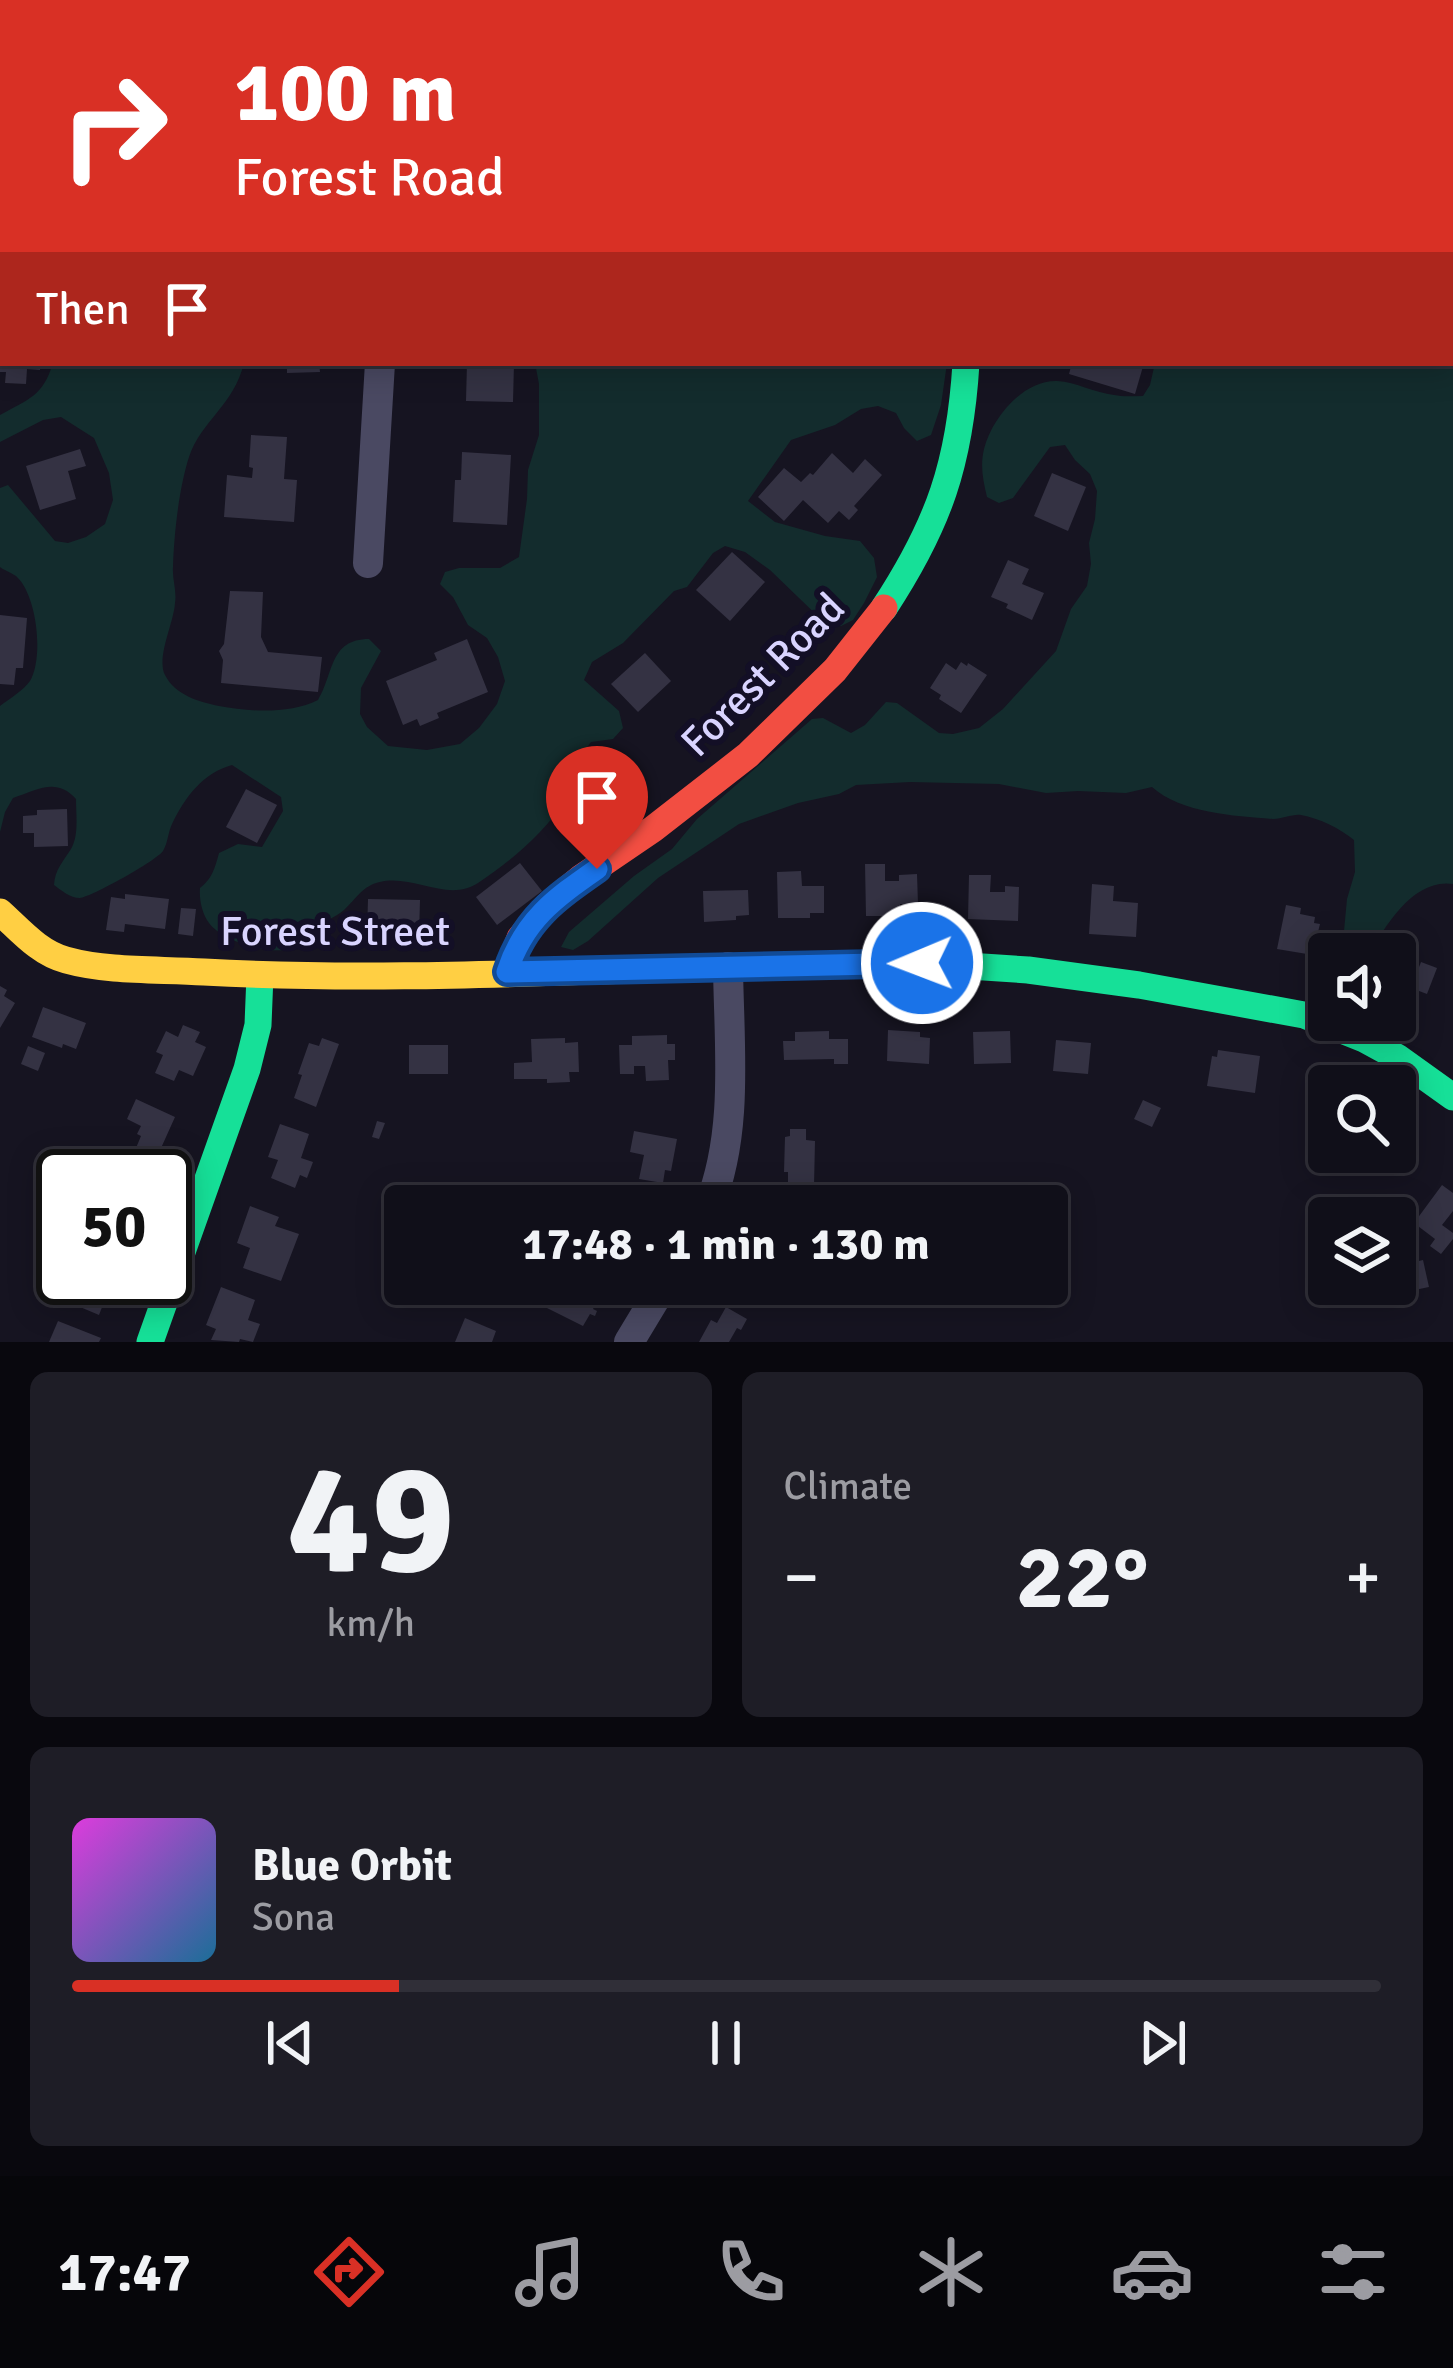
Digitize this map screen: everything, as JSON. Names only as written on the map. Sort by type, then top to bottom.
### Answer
[{"type":"main road","name":"Forest Road","points":[[507,972],[520,939],[544,908],[704,792],[832,673],[873,625],[921,546],[947,486],[958,442],[965,366]]},
{"type":"main road","name":"Forest Street","points":[[0,912],[34,945],[64,960],[110,966],[260,975],[922,963],[1139,985],[1304,1016],[1364,1039],[1453,1097]]},
{"type":"main road","points":[[150,1342],[248,1069],[258,1025],[260,975]]},
{"type":"street","points":[[368,563],[380,366]]},
{"type":"street","points":[[717,1185],[728,1122],[728,967]]},
{"type":"street","points":[[629,1342],[651,1305]]},
{"type":"green space","points":[[52,366],[243,366],[233,390],[194,444],[182,483],[174,554],[175,603],[163,659],[165,675],[181,693],[211,704],[295,708],[318,700],[334,660],[346,645],[369,639],[381,651],[361,688],[360,714],[388,746],[427,750],[460,744],[479,728],[497,704],[505,681],[487,638],[468,625],[440,584],[445,572],[500,568],[519,557],[528,470],[539,435],[536,366],[947,366],[931,435],[917,441],[896,413],[878,406],[861,409],[835,425],[791,440],[748,501],[775,522],[860,541],[874,558],[877,577],[853,620],[841,626],[827,625],[770,570],[745,552],[725,546],[623,643],[592,662],[584,680],[619,711],[623,728],[613,739],[591,742],[565,801],[526,846],[467,888],[392,881],[374,884],[302,944],[281,950],[253,947],[227,937],[204,915],[200,888],[213,873],[219,853],[238,844],[262,847],[283,811],[281,797],[232,765],[212,774],[189,796],[158,856],[80,898],[54,885],[75,838],[76,799],[69,792],[46,787],[13,798],[0,832],[0,706],[30,681],[37,643],[34,612],[24,586],[0,567],[0,488],[8,485],[55,541],[68,543],[105,524],[113,500],[109,473],[94,438],[61,417],[43,420],[0,442],[0,415],[39,390]]},
{"type":"green space","points":[[1154,366],[1453,366],[1453,884],[1426,888],[1414,896],[1383,933],[1343,933],[1355,872],[1354,840],[1315,819],[1209,812],[1178,803],[1152,787],[1126,793],[1046,793],[999,784],[856,785],[739,824],[658,878],[588,941],[573,950],[561,947],[569,932],[672,849],[697,819],[812,719],[823,718],[851,733],[886,702],[897,703],[939,733],[953,734],[979,728],[1003,709],[1056,651],[1071,609],[1087,586],[1097,491],[1090,474],[1065,445],[1050,447],[1013,498],[999,503],[987,497],[982,461],[994,425],[1021,394],[1044,382],[1143,396]]},
{"type":"building","points":[[0,366],[40,366],[40,370],[27,369],[26,384],[5,383],[6,372],[0,372]]},
{"type":"building","points":[[287,366],[319,366],[320,372],[287,373]]},
{"type":"building","points":[[467,366],[514,366],[513,402],[466,401]]},
{"type":"building","points":[[1071,366],[1143,366],[1135,394],[1069,374]]},
{"type":"building","points":[[251,435],[287,437],[284,479],[297,480],[294,522],[224,517],[227,475],[252,478]]},
{"type":"building","points":[[80,449],[86,466],[68,471],[76,499],[40,510],[26,466]]},
{"type":"building","points":[[462,452],[511,455],[507,525],[453,522]]},
{"type":"building","points":[[832,453],[853,473],[865,459],[882,475],[854,506],[858,510],[849,520],[839,511],[828,523],[803,500],[784,521],[758,497],[784,468],[801,482]]},
{"type":"building","points":[[1052,473],[1086,487],[1068,531],[1034,516]]},
{"type":"building","points":[[732,552],[765,582],[730,621],[696,590]]},
{"type":"building","points":[[1008,560],[1029,569],[1022,584],[1044,593],[1032,620],[991,597]]},
{"type":"building","points":[[230,591],[263,592],[261,637],[268,652],[322,657],[318,692],[221,683],[219,651],[224,644]]},
{"type":"building","points":[[0,615],[27,618],[23,668],[16,668],[14,685],[0,684]]},
{"type":"building","points":[[467,639],[488,692],[437,713],[439,718],[420,726],[417,719],[403,725],[386,681],[437,660],[434,653]]},
{"type":"building","points":[[645,653],[671,681],[638,712],[611,684]]},
{"type":"building","points":[[961,662],[987,675],[961,713],[930,688],[946,663],[956,670]]},
{"type":"building","points":[[601,750],[610,761],[619,754],[639,779],[600,818],[581,795],[594,785],[588,777],[599,768],[591,758]]},
{"type":"building","points":[[246,789],[277,805],[257,843],[226,827]]},
{"type":"building","points":[[67,809],[68,846],[34,847],[34,833],[23,833],[23,816],[37,815],[37,810]]},
{"type":"building","points":[[520,863],[542,891],[497,925],[476,897]]},
{"type":"building","points":[[865,864],[885,864],[885,881],[917,874],[918,904],[900,904],[900,916],[866,916]]},
{"type":"building","points":[[801,871],[802,886],[824,886],[824,913],[778,918],[777,872]]},
{"type":"building","points":[[969,875],[991,875],[990,892],[1019,887],[1018,921],[968,919]]},
{"type":"building","points":[[1092,884],[1114,886],[1113,901],[1138,903],[1136,937],[1089,934]]},
{"type":"building","points":[[748,890],[749,915],[704,922],[703,891]]},
{"type":"building","points":[[125,894],[169,899],[165,929],[125,924],[124,932],[106,930],[111,897],[125,899]]},
{"type":"building","points":[[368,899],[420,900],[419,936],[367,935]]},
{"type":"building","points":[[1286,905],[1301,908],[1300,914],[1315,917],[1314,923],[1320,924],[1318,933],[1308,933],[1307,954],[1277,949]]},
{"type":"building","points":[[181,908],[196,909],[193,936],[178,934]]},
{"type":"building","points":[[1421,962],[1437,968],[1427,994],[1416,990]]},
{"type":"building","points":[[0,986],[7,990],[4,996],[15,1003],[0,1028]]},
{"type":"building","points":[[43,1007],[86,1023],[76,1049],[32,1037]]},
{"type":"building","points":[[183,1025],[200,1032],[195,1042],[206,1047],[193,1076],[179,1070],[174,1081],[155,1073],[163,1055],[156,1052],[166,1031],[178,1037]]},
{"type":"building","points":[[888,1030],[920,1032],[920,1037],[930,1038],[929,1064],[887,1061]]},
{"type":"building","points":[[829,1031],[829,1039],[848,1039],[848,1064],[834,1064],[834,1059],[784,1060],[783,1041],[795,1041],[795,1032]]},
{"type":"building","points":[[1010,1031],[1011,1063],[974,1064],[973,1032]]},
{"type":"building","points":[[667,1035],[667,1044],[675,1044],[675,1060],[668,1060],[669,1080],[646,1081],[645,1066],[634,1066],[634,1074],[620,1074],[619,1045],[632,1045],[632,1036]]},
{"type":"building","points":[[322,1038],[339,1044],[316,1107],[294,1098],[309,1043],[319,1046]]},
{"type":"building","points":[[565,1038],[565,1043],[578,1042],[579,1072],[569,1072],[570,1082],[514,1079],[514,1063],[532,1062],[531,1039]]},
{"type":"building","points":[[1056,1040],[1091,1043],[1088,1074],[1053,1071]]},
{"type":"building","points":[[409,1045],[448,1045],[448,1074],[409,1074]]},
{"type":"building","points":[[28,1046],[45,1053],[38,1071],[21,1064]]},
{"type":"building","points":[[1218,1050],[1260,1056],[1255,1093],[1207,1086],[1212,1056],[1217,1057]]},
{"type":"building","points":[[136,1099],[175,1117],[161,1149],[136,1148],[141,1126],[127,1119]]},
{"type":"building","points":[[1143,1100],[1161,1108],[1152,1127],[1134,1119]]},
{"type":"building","points":[[377,1121],[385,1123],[379,1139],[372,1137]]},
{"type":"building","points":[[280,1124],[309,1134],[301,1158],[313,1162],[307,1178],[300,1175],[295,1188],[271,1178],[278,1160],[268,1157]]},
{"type":"building","points":[[790,1129],[806,1129],[806,1140],[815,1141],[814,1185],[788,1185],[785,1137],[790,1136]]},
{"type":"building","points":[[634,1131],[677,1139],[671,1171],[665,1170],[663,1183],[639,1179],[644,1155],[630,1152]]},
{"type":"building","points":[[1442,1185],[1453,1193],[1453,1211],[1442,1225],[1453,1233],[1453,1239],[1441,1254],[1430,1246],[1435,1239],[1416,1220]]},
{"type":"building","points":[[250,1206],[279,1217],[275,1226],[299,1234],[281,1281],[243,1268],[250,1248],[237,1243]]},
{"type":"building","points":[[1423,1260],[1429,1287],[1416,1290],[1416,1262]]},
{"type":"building","points":[[221,1287],[255,1300],[248,1320],[260,1324],[253,1342],[211,1340],[216,1329],[206,1325]]},
{"type":"building","points":[[75,1305],[103,1305],[99,1315]]},
{"type":"building","points":[[541,1305],[595,1305],[595,1316],[590,1314],[583,1326]]},
{"type":"building","points":[[726,1307],[747,1319],[741,1330],[737,1328],[729,1342],[699,1342],[711,1320],[717,1323]]},
{"type":"building","points":[[465,1318],[496,1331],[492,1342],[455,1342]]},
{"type":"building","points":[[58,1321],[101,1338],[99,1342],[49,1342]]},
{"type":"traffic: fast","points":[[884,608],[919,548],[943,491],[958,432],[966,366]]},
{"type":"traffic: fast","points":[[737,967],[922,963],[1028,970],[1139,985],[1304,1015],[1397,1057],[1453,1097]]},
{"type":"traffic: fast","points":[[150,1342],[247,1069],[258,1025],[260,975]]},
{"type":"traffic: slow","points":[[0,912],[56,957],[117,968],[404,976],[737,967]]},
{"type":"traffic: jam","points":[[507,972],[520,938],[547,906],[748,755],[835,670],[884,608]]},
{"type":"route","points":[[597,869],[531,922],[507,972],[922,963]]}]
